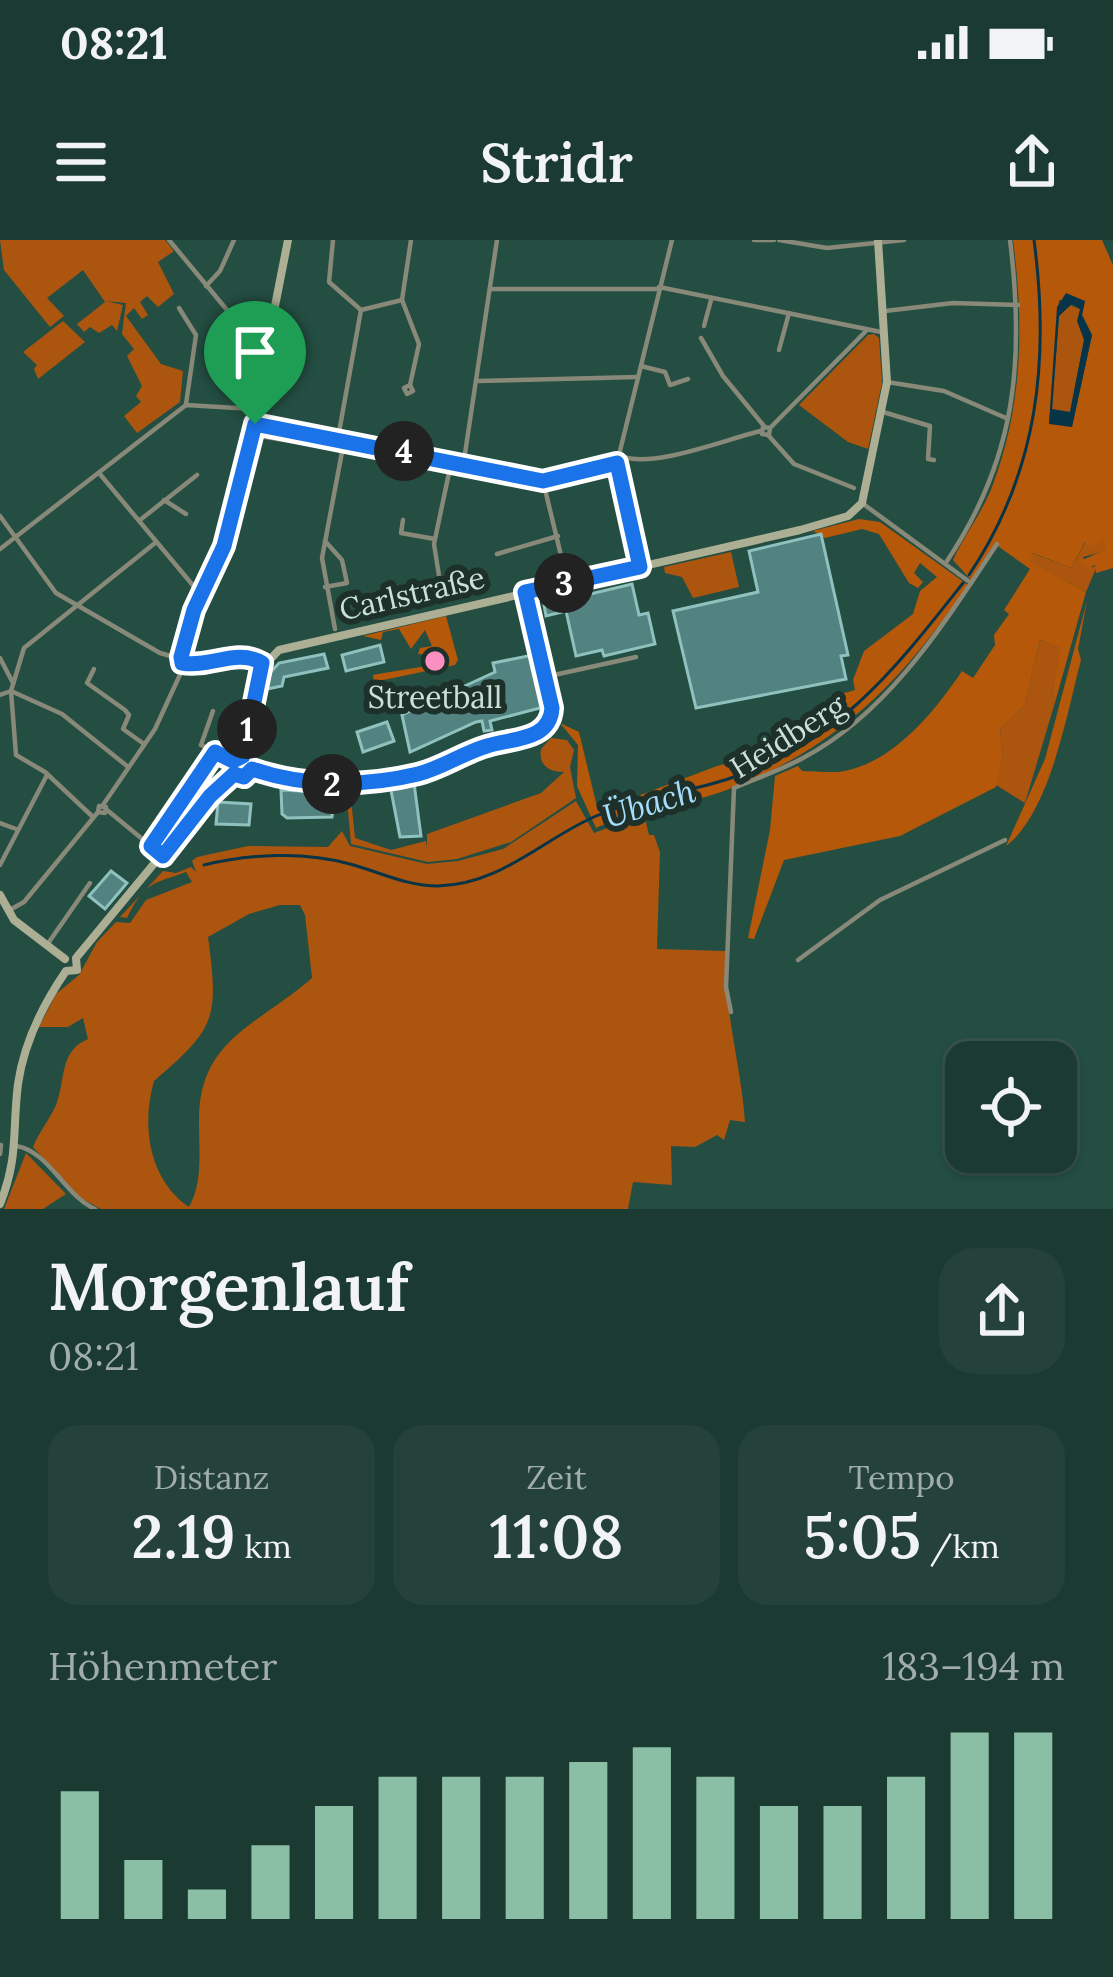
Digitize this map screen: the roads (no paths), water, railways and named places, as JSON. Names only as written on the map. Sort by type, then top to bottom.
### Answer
[{"type":"main road","points":[[0,895],[8,916],[65,959],[76,958],[210,796],[234,774],[262,663],[241,656],[183,662],[201,595],[224,546],[254,429],[288,240]]},
{"type":"main road","points":[[859,507],[887,382],[878,242]]},
{"type":"main road","name":"Carlstraße","points":[[262,663],[279,650],[835,521],[859,507]]},
{"type":"main road","points":[[234,774],[244,777],[252,769],[238,759]]},
{"type":"main road","points":[[66,971],[77,970],[76,958]]},
{"type":"main road","points":[[0,1204],[14,1169],[19,1082],[26,1048],[37,1018],[66,971],[65,959]]},
{"type":"street","points":[[169,240],[227,310],[274,323]]},
{"type":"street","points":[[206,286],[220,271],[234,240]]},
{"type":"street","points":[[333,240],[329,282],[361,310]]},
{"type":"street","points":[[410,385],[419,344],[402,300],[411,240]]},
{"type":"street","points":[[463,466],[496,240]]},
{"type":"street","points":[[640,567],[619,459],[672,240]]},
{"type":"street","points":[[754,240],[827,248],[904,240]]},
{"type":"street","points":[[947,561],[984,500],[1018,372],[1018,305],[1010,240]]},
{"type":"street","points":[[490,289],[658,288],[887,332]]},
{"type":"street","points":[[361,310],[402,300]]},
{"type":"street","points":[[704,326],[711,300]]},
{"type":"street","points":[[886,311],[945,308],[953,303],[1018,305]]},
{"type":"street","points":[[179,308],[196,334],[186,405]]},
{"type":"street","points":[[335,628],[321,570],[361,310]]},
{"type":"street","points":[[779,350],[789,313]]},
{"type":"street","points":[[254,429],[446,459],[543,481],[619,459],[664,457],[766,430],[867,330]]},
{"type":"street","points":[[701,338],[722,376],[794,464],[854,488]]},
{"type":"street","points":[[641,366],[665,372],[670,385],[688,379]]},
{"type":"street","points":[[477,381],[638,377]]},
{"type":"street","points":[[887,382],[940,390],[1008,419]]},
{"type":"street","points":[[0,549],[186,405],[258,410]]},
{"type":"street","points":[[883,412],[930,426],[928,459],[934,460]]},
{"type":"street","points":[[254,429],[339,449],[450,468],[463,466]]},
{"type":"street","points":[[443,601],[435,539],[450,468]]},
{"type":"street","points":[[99,473],[201,595]]},
{"type":"street","points":[[138,521],[196,475]]},
{"type":"street","points":[[543,481],[566,572]]},
{"type":"street","points":[[164,500],[186,514]]},
{"type":"street","points":[[859,507],[947,561],[965,578]]},
{"type":"street","points":[[0,516],[56,593],[183,662],[144,744],[100,811],[8,916]]},
{"type":"street","points":[[404,520],[401,533],[435,539]]},
{"type":"street","points":[[497,554],[557,536]]},
{"type":"street","points":[[325,542],[342,560],[347,583],[325,587]]},
{"type":"street","points":[[155,543],[24,648],[11,691],[15,752],[163,856]]},
{"type":"street","name":"Heidberg","points":[[731,1012],[726,987],[734,788],[806,758],[853,725],[910,666],[965,578],[997,544]]},
{"type":"street","points":[[252,769],[310,784],[425,772],[547,727],[553,714],[525,592]]},
{"type":"street","points":[[545,677],[636,657]]},
{"type":"street","points":[[0,658],[14,683]]},
{"type":"street","points":[[94,670],[87,683],[125,710],[123,729],[144,744]]},
{"type":"street","points":[[0,694],[11,691],[62,714],[127,766]]},
{"type":"street","points":[[213,711],[200,742],[238,759]]},
{"type":"street","points":[[151,846],[215,752]]},
{"type":"street","points":[[0,865],[48,775]]},
{"type":"street","points":[[0,823],[16,829]]},
{"type":"street","points":[[798,960],[880,900],[1005,840]]},
{"type":"street","points":[[46,945],[90,883]]},
{"type":"street","points":[[0,1154],[1,1144]]},
{"type":"street","points":[[16,1146],[32,1150],[73,1196],[95,1209]]},
{"type":"water","points":[[1066,293],[1085,301],[1082,315],[1092,335],[1072,427],[1049,424],[1057,307]],"holes":[[[1072,304],[1080,309],[1077,321],[1084,340],[1070,412],[1052,409],[1059,316]]]},
{"type":"waterway","name":"Übach","points":[[969,575],[1011,496],[1033,414],[1040,329],[1034,240]]},
{"type":"waterway","name":"Übach","points":[[204,865],[258,856],[295,856],[332,860],[426,885],[482,878],[596,816],[728,779],[802,746],[888,674],[963,583]]},
{"type":"place","name":"Streetball","points":[[435,661]]}]
